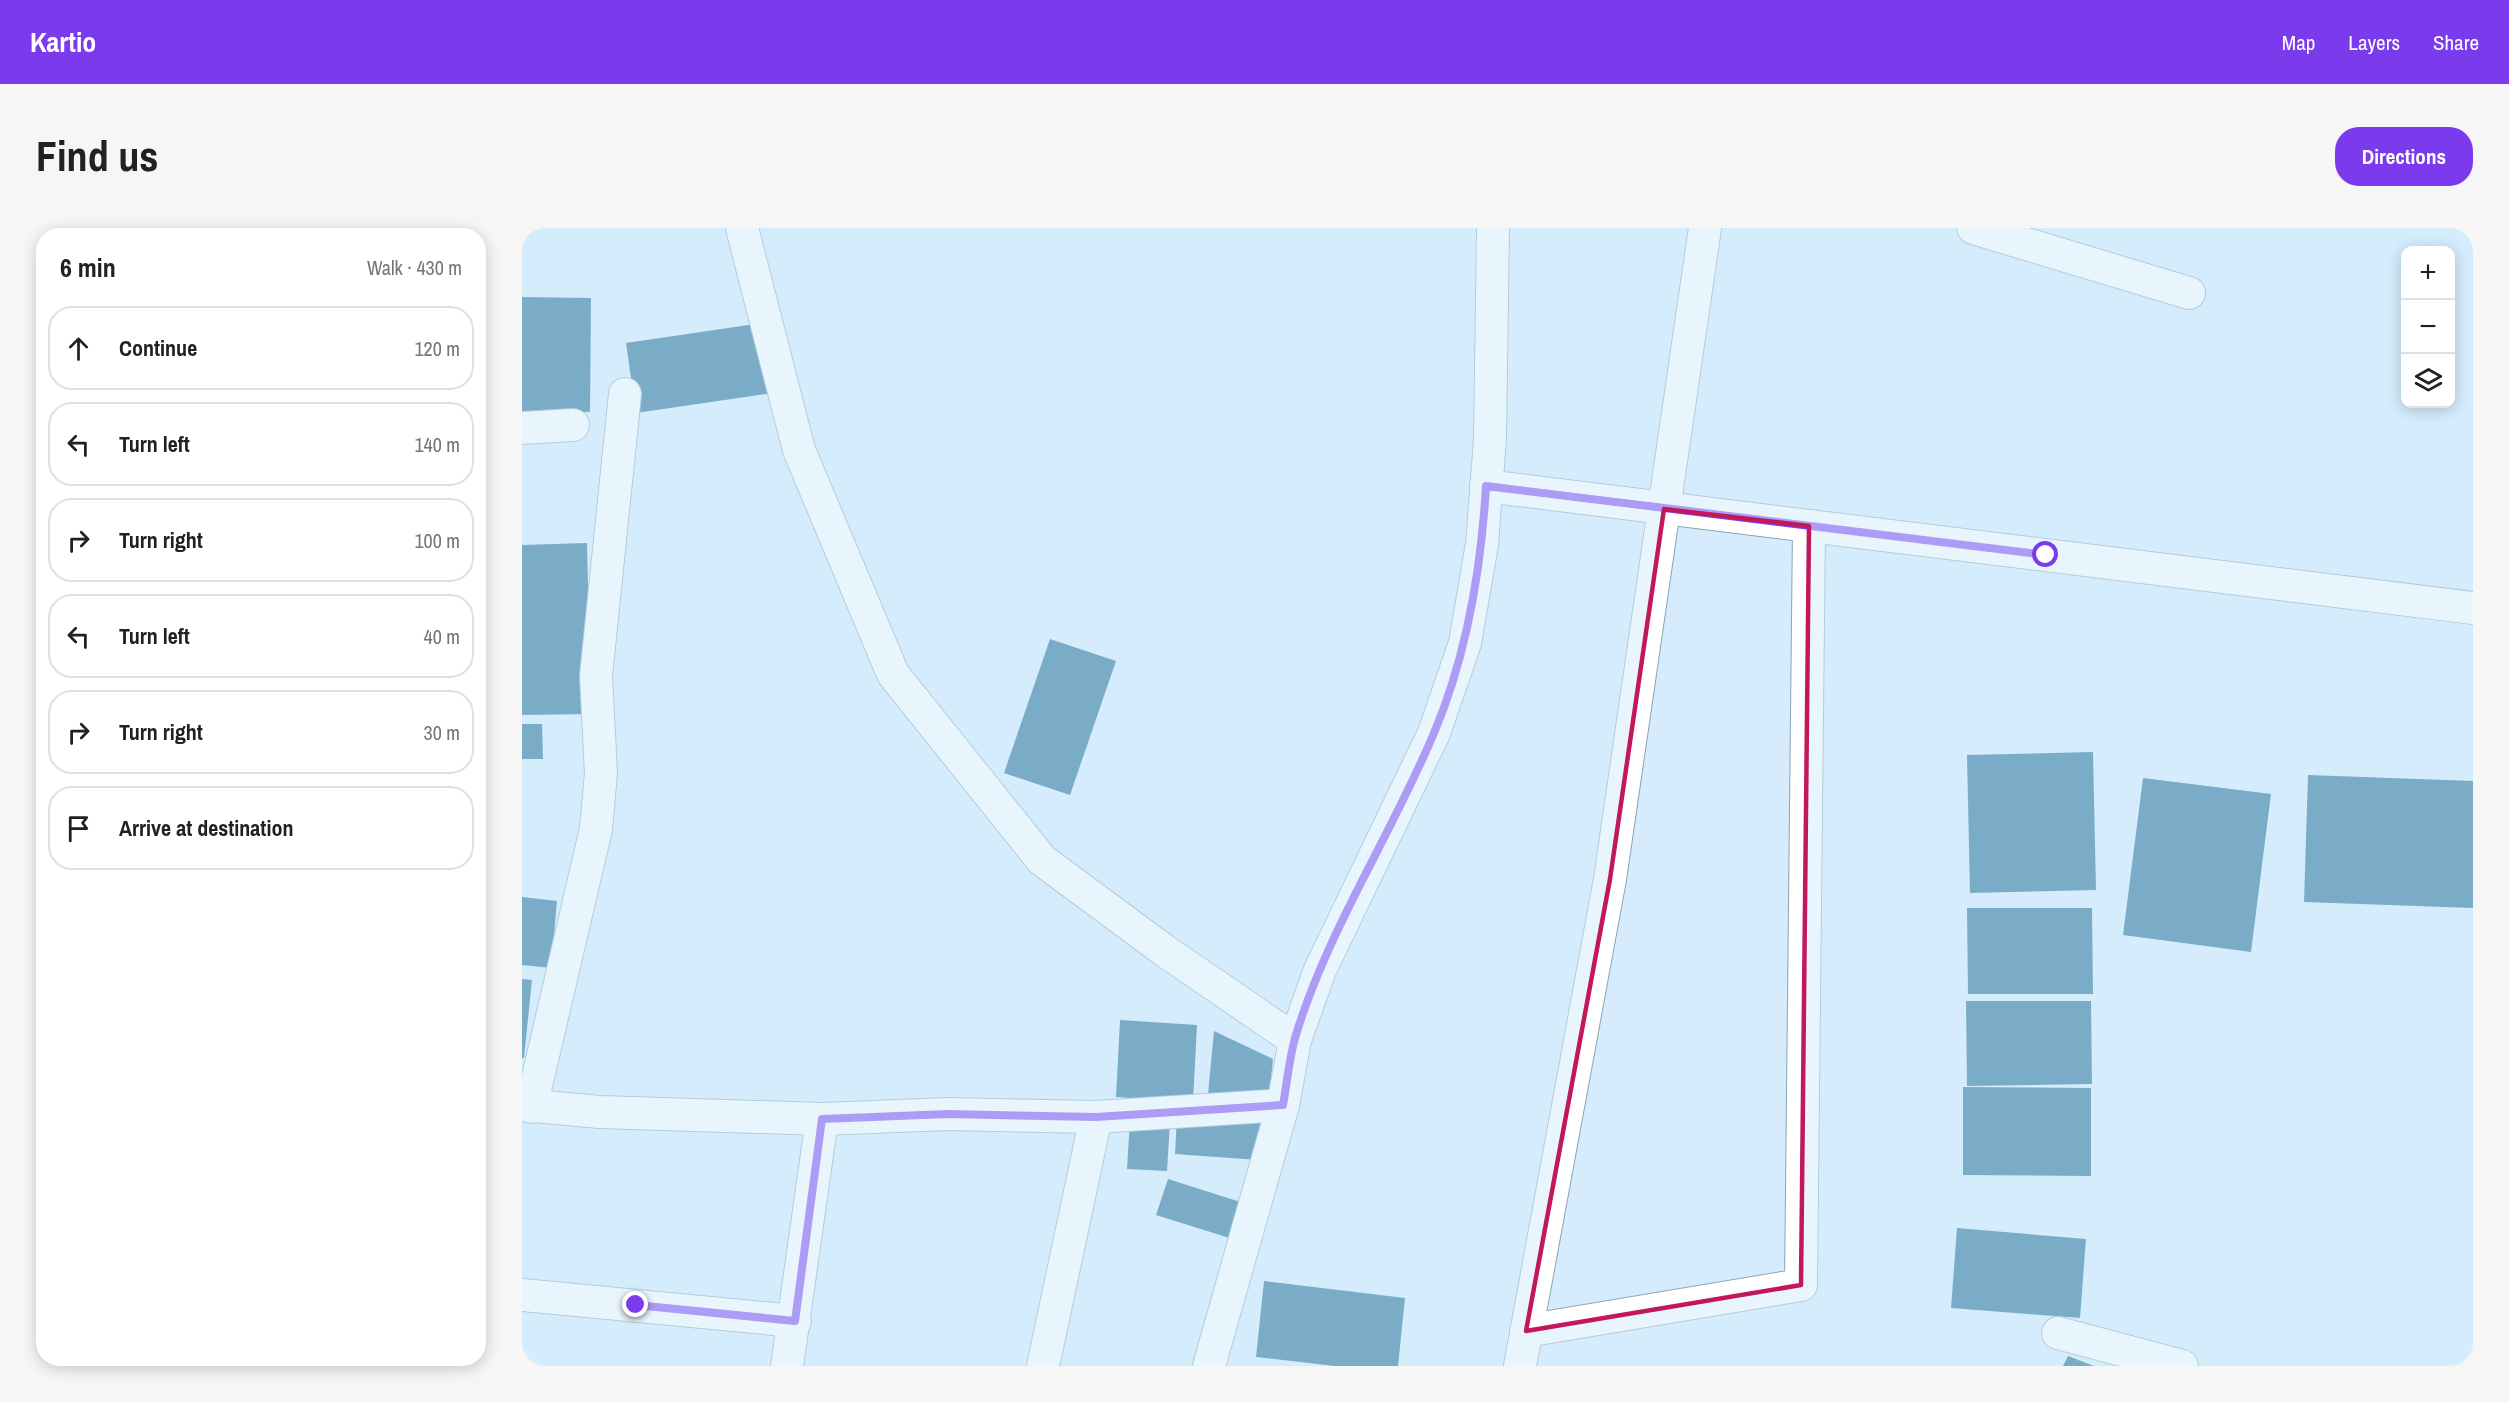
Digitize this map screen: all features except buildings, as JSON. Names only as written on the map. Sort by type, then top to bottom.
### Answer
[{"type":"street","points":[[742,228],[799,450],[893,675],[1042,860],[1165,951],[1295,1040]]},
{"type":"street","points":[[1209,1366],[1283,1105],[1295,1040],[1320,970],[1438,721],[1465,643],[1482,544],[1490,439],[1493,228]]},
{"type":"street","points":[[1520,1366],[1610,879],[1705,228]]},
{"type":"street","points":[[1973,228],[2189,293]]},
{"type":"street","points":[[625,394],[596,676],[601,772],[596,829],[526,1106],[600,1112],[822,1119],[948,1114],[1096,1117],[1283,1105]]},
{"type":"street","points":[[522,428],[573,424]]},
{"type":"street","points":[[1486,486],[2473,608]]},
{"type":"street","points":[[1526,1331],[1801,1285],[1809,526]]},
{"type":"street","points":[[1043,1366],[1096,1117]]},
{"type":"street","points":[[787,1366],[822,1119]]},
{"type":"street","points":[[522,1295],[795,1321]]},
{"type":"street","points":[[2058,1333],[2182,1366]]},
{"type":"highlighted area","points":[[1664,509],[1809,526],[1801,1285],[1526,1331],[1610,879]]},
{"type":"route","points":[[636,1305],[795,1321],[822,1119],[948,1114],[1096,1117],[1283,1105],[1295,1040],[1320,970],[1434,732],[1465,643],[1482,544],[1486,486],[2046,555]]}]
